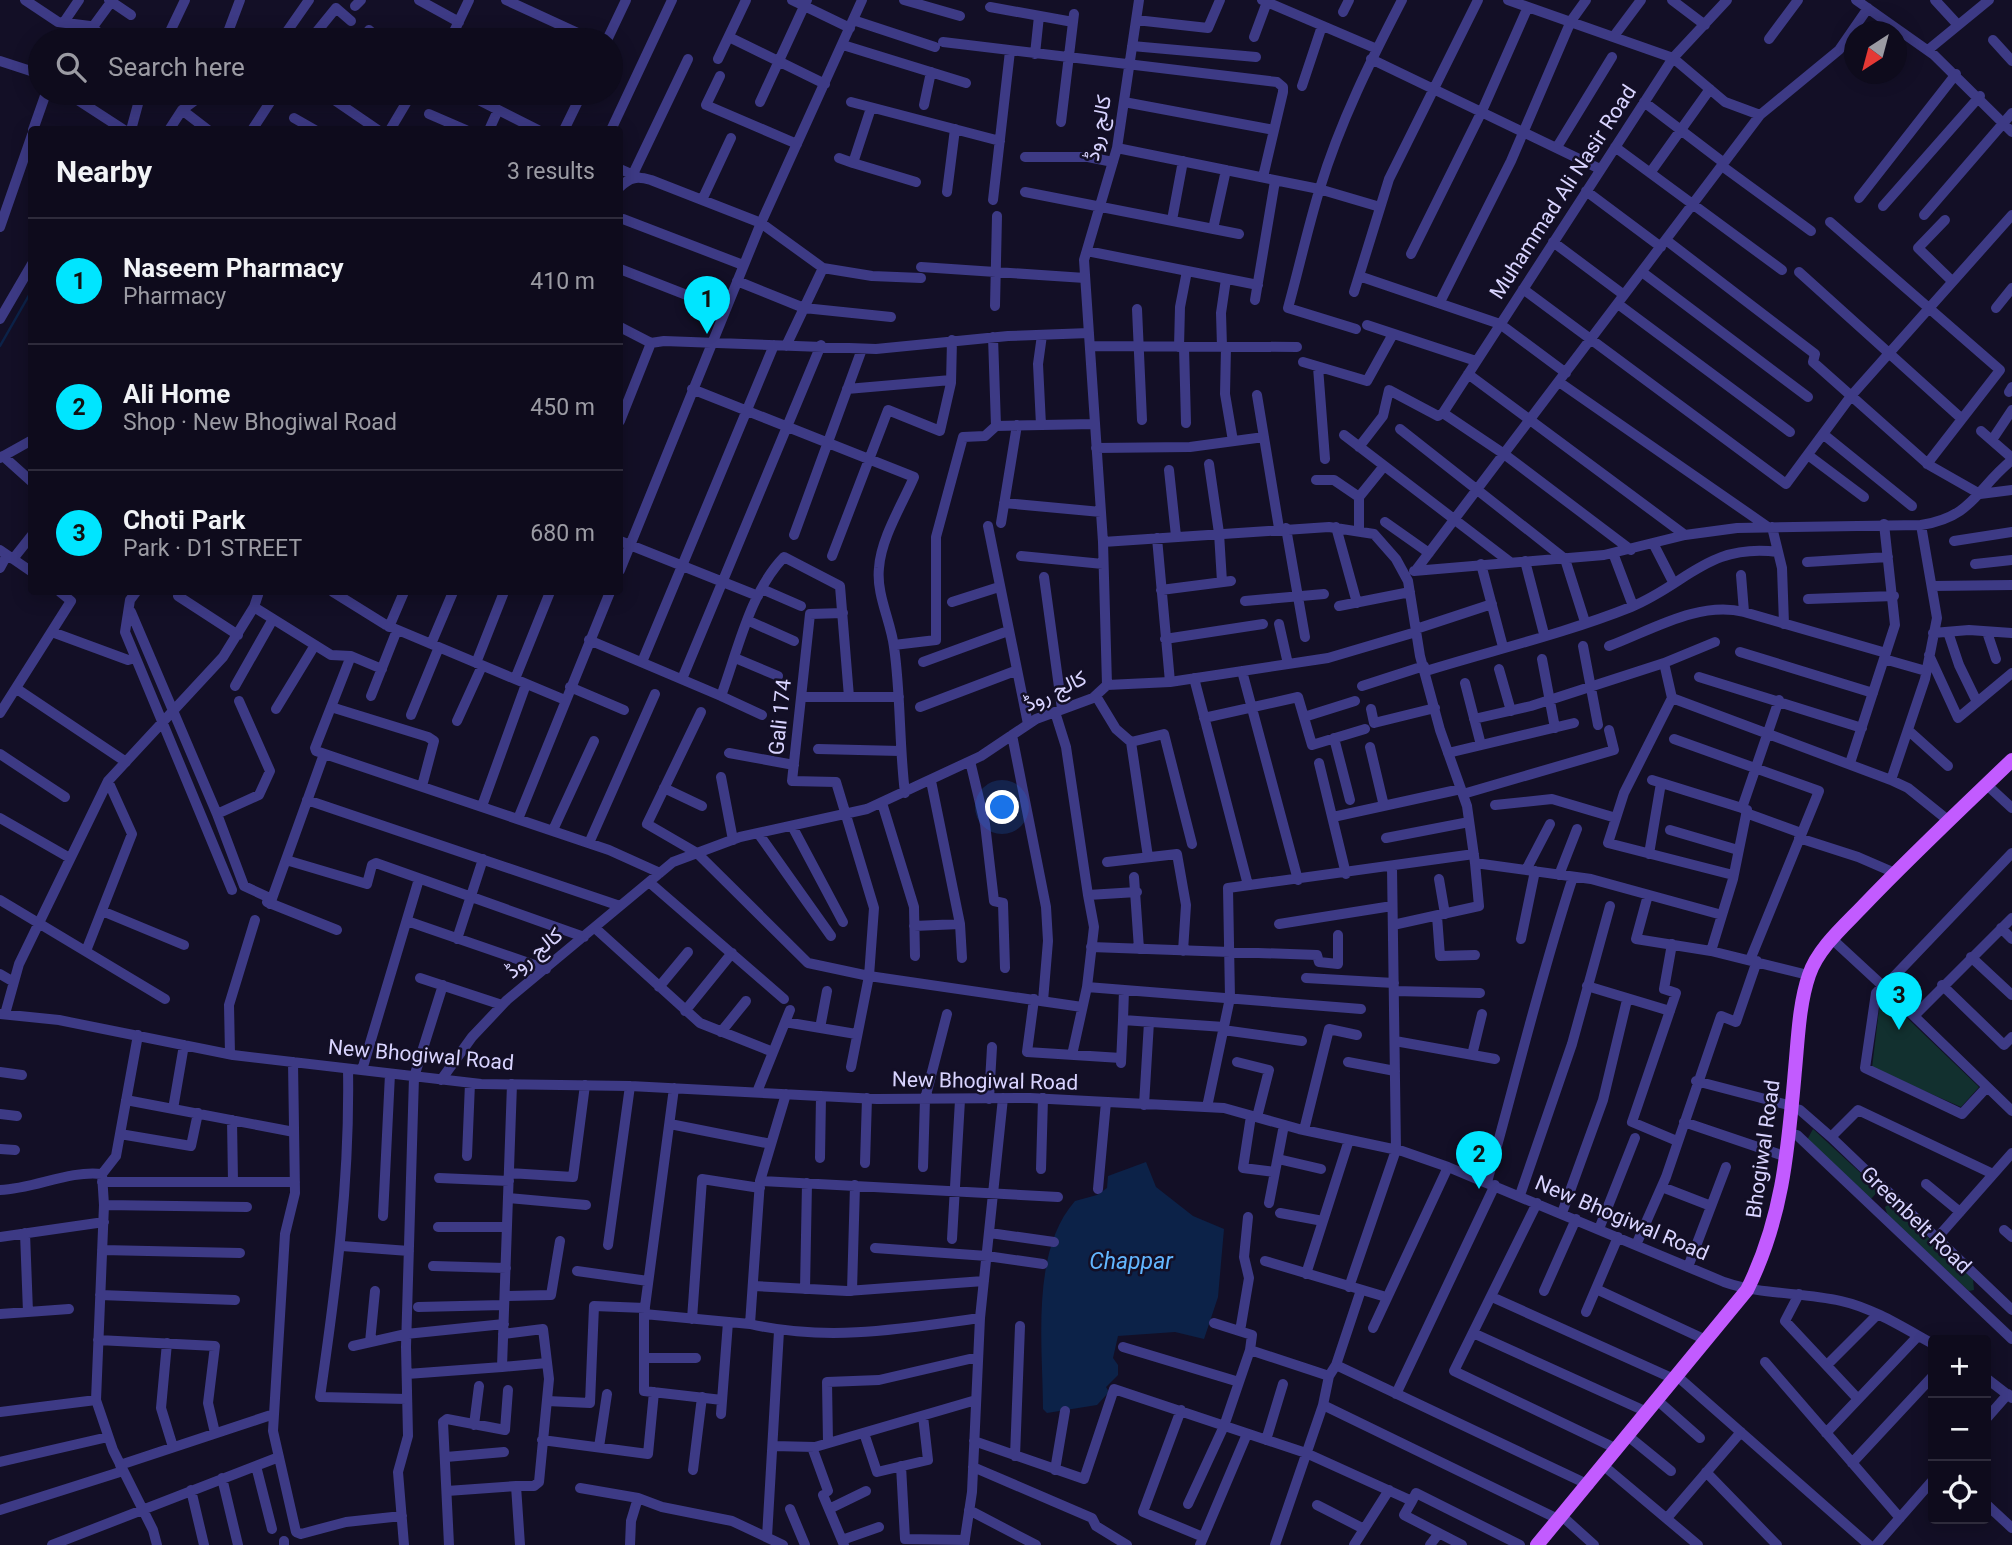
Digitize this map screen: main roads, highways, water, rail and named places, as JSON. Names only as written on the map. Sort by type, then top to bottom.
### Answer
[{"type":"main road","name":"Bhogiwal Road","points":[[1536,1545],[1589,1485],[1747,1290],[1769,1241],[1780,1205],[1808,975],[1832,939],[1895,873],[2012,760]]},
{"type":"water","name":"Chappar","points":[[1146,1162],[1156,1187],[1193,1216],[1224,1229],[1218,1297],[1204,1339],[1175,1332],[1118,1336],[1113,1358],[1118,1365],[1118,1375],[1106,1387],[1109,1392],[1097,1405],[1047,1413],[1043,1409],[1041,1329],[1045,1273],[1051,1246],[1061,1222],[1075,1201],[1097,1195],[1107,1188],[1108,1176]]},
{"type":"waterway","points":[[0,346],[28,297]]},
{"type":"place","name":"Naseem Pharmacy","points":[[707,334]]},
{"type":"place","name":"Choti Park","points":[[1899,1030]]},
{"type":"place","name":"Ali Home","points":[[1479,1189]]}]
